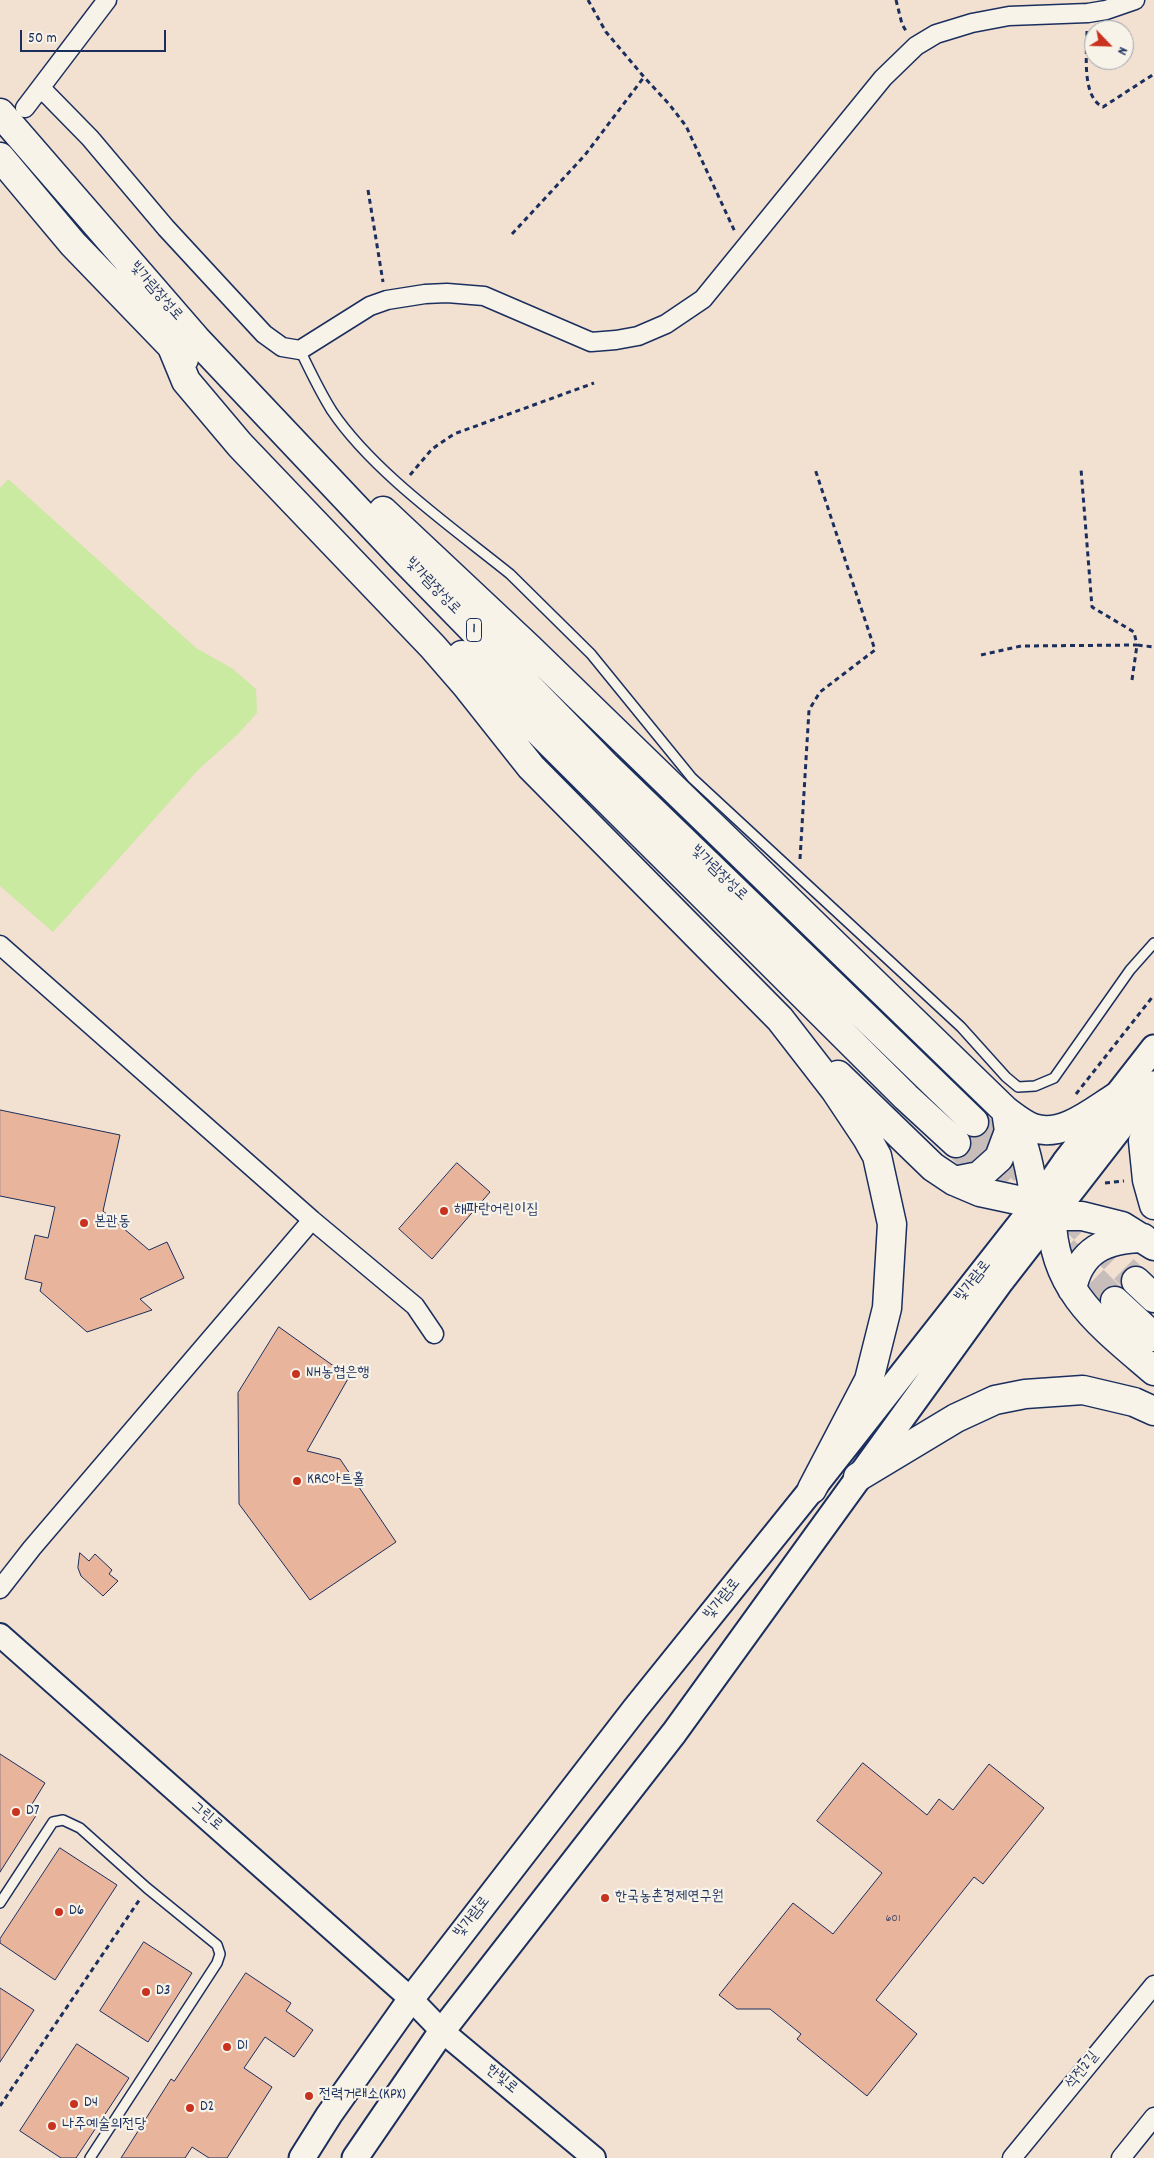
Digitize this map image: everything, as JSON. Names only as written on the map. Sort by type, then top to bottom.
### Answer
[{"type":"highway","name":"빛가람장성로","points":[[12,110],[146,281],[196,339],[388,542],[606,766],[974,1122]]},
{"type":"highway","name":"빛가람장성로","points":[[0,157],[73,244],[232,409],[280,467],[510,704],[899,1090],[956,1143]]},
{"type":"highway","points":[[146,281],[226,345],[285,410],[394,522],[530,649],[1006,1111],[1015,1124],[1023,1145],[1063,1274],[1083,1306],[1100,1325],[1154,1370]]},
{"type":"highway","points":[[172,347],[186,381],[240,446],[433,647],[466,685],[531,767],[780,1019],[933,1167],[954,1181],[980,1192],[1044,1210],[1098,1219],[1122,1226],[1148,1242]]},
{"type":"highway","points":[[780,1019],[835,1090],[876,1156],[892,1224],[887,1308],[869,1380],[812,1489]]},
{"type":"highway","points":[[1006,1111],[1032,1127],[1046,1130],[1066,1126],[1116,1097]]},
{"type":"highway","points":[[954,1181],[979,1176],[999,1158],[1009,1131],[1006,1111]]},
{"type":"highway","points":[[1154,1115],[1143,1141],[1147,1180],[1154,1205]]},
{"type":"highway","points":[[1072,1289],[1075,1274],[1083,1261],[1092,1252],[1108,1242],[1124,1238],[1148,1242]]},
{"type":"highway","points":[[1115,1301],[1154,1337]]},
{"type":"highway","points":[[858,1477],[956,1418],[995,1400],[1025,1394],[1083,1390],[1134,1402],[1154,1411]]},
{"type":"main road","name":"빛가람로","points":[[355,2158],[442,2031],[674,1732],[1001,1281],[1044,1210],[1065,1162],[1154,1048]]},
{"type":"main road","name":"빛가람로","points":[[302,2158],[329,2115],[411,1999],[635,1709],[812,1489],[1044,1210],[1154,1084]]},
{"type":"street","points":[[12,110],[41,88],[107,0]]},
{"type":"street","points":[[41,88],[90,138],[166,228],[264,334],[282,347],[300,350],[370,306],[387,300],[447,293],[484,296],[591,342],[616,340],[638,336],[666,324],[703,299],[883,78],[916,46],[936,34],[972,22],[1009,16],[1088,13],[1106,10],[1135,0]]},
{"type":"street","points":[[0,945],[312,1220],[415,1306],[434,1334]]},
{"type":"street","points":[[0,1589],[32,1548],[312,1220]]},
{"type":"street","name":"그린로","points":[[0,1635],[411,1999]]},
{"type":"street","name":"석전2길","points":[[1012,2158],[1154,1985]]},
{"type":"street","name":"한빛로","points":[[411,1999],[442,2031],[594,2158]]},
{"type":"street","points":[[1121,2158],[1153,2120]]},
{"type":"lane","points":[[300,350],[315,382],[333,412],[371,456],[400,484],[510,574],[530,593],[591,654],[692,778],[960,1027],[1006,1077],[1018,1086],[1035,1086],[1054,1078],[1130,970],[1154,943]]},
{"type":"lane","points":[[0,1903],[53,1822],[62,1820],[80,1828],[147,1888],[217,1945],[220,1954],[217,1962],[90,2158]]},
{"type":"path","points":[[588,0],[606,32],[670,104],[686,126],[744,251]]},
{"type":"path","points":[[896,0],[902,24],[916,46]]},
{"type":"path","points":[[1088,13],[1086,66],[1090,93],[1096,104],[1103,108],[1154,74]]},
{"type":"path","points":[[512,234],[585,155],[644,77]]},
{"type":"path","points":[[368,190],[374,222],[378,262],[387,300]]},
{"type":"path","points":[[400,484],[415,471],[432,449],[454,434],[594,383]]},
{"type":"path","points":[[798,875],[801,853],[809,710],[820,692],[876,650],[815,469]]},
{"type":"path","points":[[1081,470],[1092,607],[1134,632],[1137,645],[1132,680]]},
{"type":"path","points":[[981,654],[1021,646],[1137,645],[1154,647]]},
{"type":"path","points":[[0,2106],[147,1888]]},
{"type":"green space","points":[[8,479],[196,648],[233,669],[256,689],[257,713],[237,735],[199,769],[53,932],[0,886],[0,488]]},
{"type":"building","name":"본관동","points":[[0,1110],[120,1135],[103,1211],[149,1250],[167,1242],[184,1278],[140,1299],[152,1310],[87,1332],[40,1291],[42,1283],[25,1279],[35,1235],[48,1238],[55,1207],[0,1196]]},
{"type":"building","name":"해파란어린이집","points":[[457,1163],[490,1192],[432,1259],[399,1229]]},
{"type":"building","name":"KRC아트홀","points":[[279,1327],[349,1377],[307,1451],[340,1459],[396,1542],[310,1600],[239,1504],[238,1393]]},
{"type":"building","points":[[80,1553],[89,1561],[95,1554],[112,1570],[109,1574],[118,1581],[103,1596],[81,1576],[78,1568]]},
{"type":"building","name":"D7","points":[[0,1754],[45,1783],[29,1809],[37,1814],[0,1872]]},
{"type":"building","points":[[863,1763],[927,1815],[939,1799],[953,1810],[989,1764],[1044,1808],[983,1884],[974,1877],[876,2000],[917,2034],[867,2096],[797,2039],[801,2034],[770,2009],[737,2009],[719,1995],[793,1903],[833,1934],[882,1873],[817,1821]]},
{"type":"building","name":"D6","points":[[60,1848],[117,1885],[55,1980],[0,1943],[0,1939]]},
{"type":"building","name":"D3","points":[[144,1942],[192,1973],[148,2042],[100,2011]]},
{"type":"building","points":[[246,1973],[291,2003],[286,2011],[313,2030],[294,2057],[265,2037],[244,2068],[272,2087],[227,2158],[209,2158],[192,2147],[185,2158],[121,2158],[171,2079],[174,2081]]},
{"type":"building","points":[[0,1988],[34,2010],[0,2062]]},
{"type":"building","name":"D4","points":[[77,2044],[129,2078],[76,2158],[61,2158],[20,2131]]},
{"type":"tunnel","points":[[974,1122],[1136,1281]]},
{"type":"tunnel","points":[[956,1143],[1001,1188]]},
{"type":"tunnel","points":[[1064,1250],[1115,1301]]},
{"type":"place","name":"해파란어린이집","points":[[444,1211]]},
{"type":"place","name":"본관동","points":[[84,1223]]},
{"type":"place","name":"NH농협은행","points":[[296,1374]]},
{"type":"place","name":"KRC아트홀","points":[[297,1481]]},
{"type":"place","name":"D7","points":[[16,1812]]},
{"type":"place","name":"한국농촌경제연구원","points":[[605,1898]]},
{"type":"place","name":"D6","points":[[59,1912]]},
{"type":"place","name":"D3","points":[[146,1992]]},
{"type":"place","name":"D1","points":[[227,2047]]},
{"type":"place","name":"전력거래소(KPX)","points":[[309,2096]]},
{"type":"place","name":"D4","points":[[74,2104]]},
{"type":"place","name":"D2","points":[[190,2108]]},
{"type":"place","name":"나주예술의전당","points":[[52,2126]]}]
